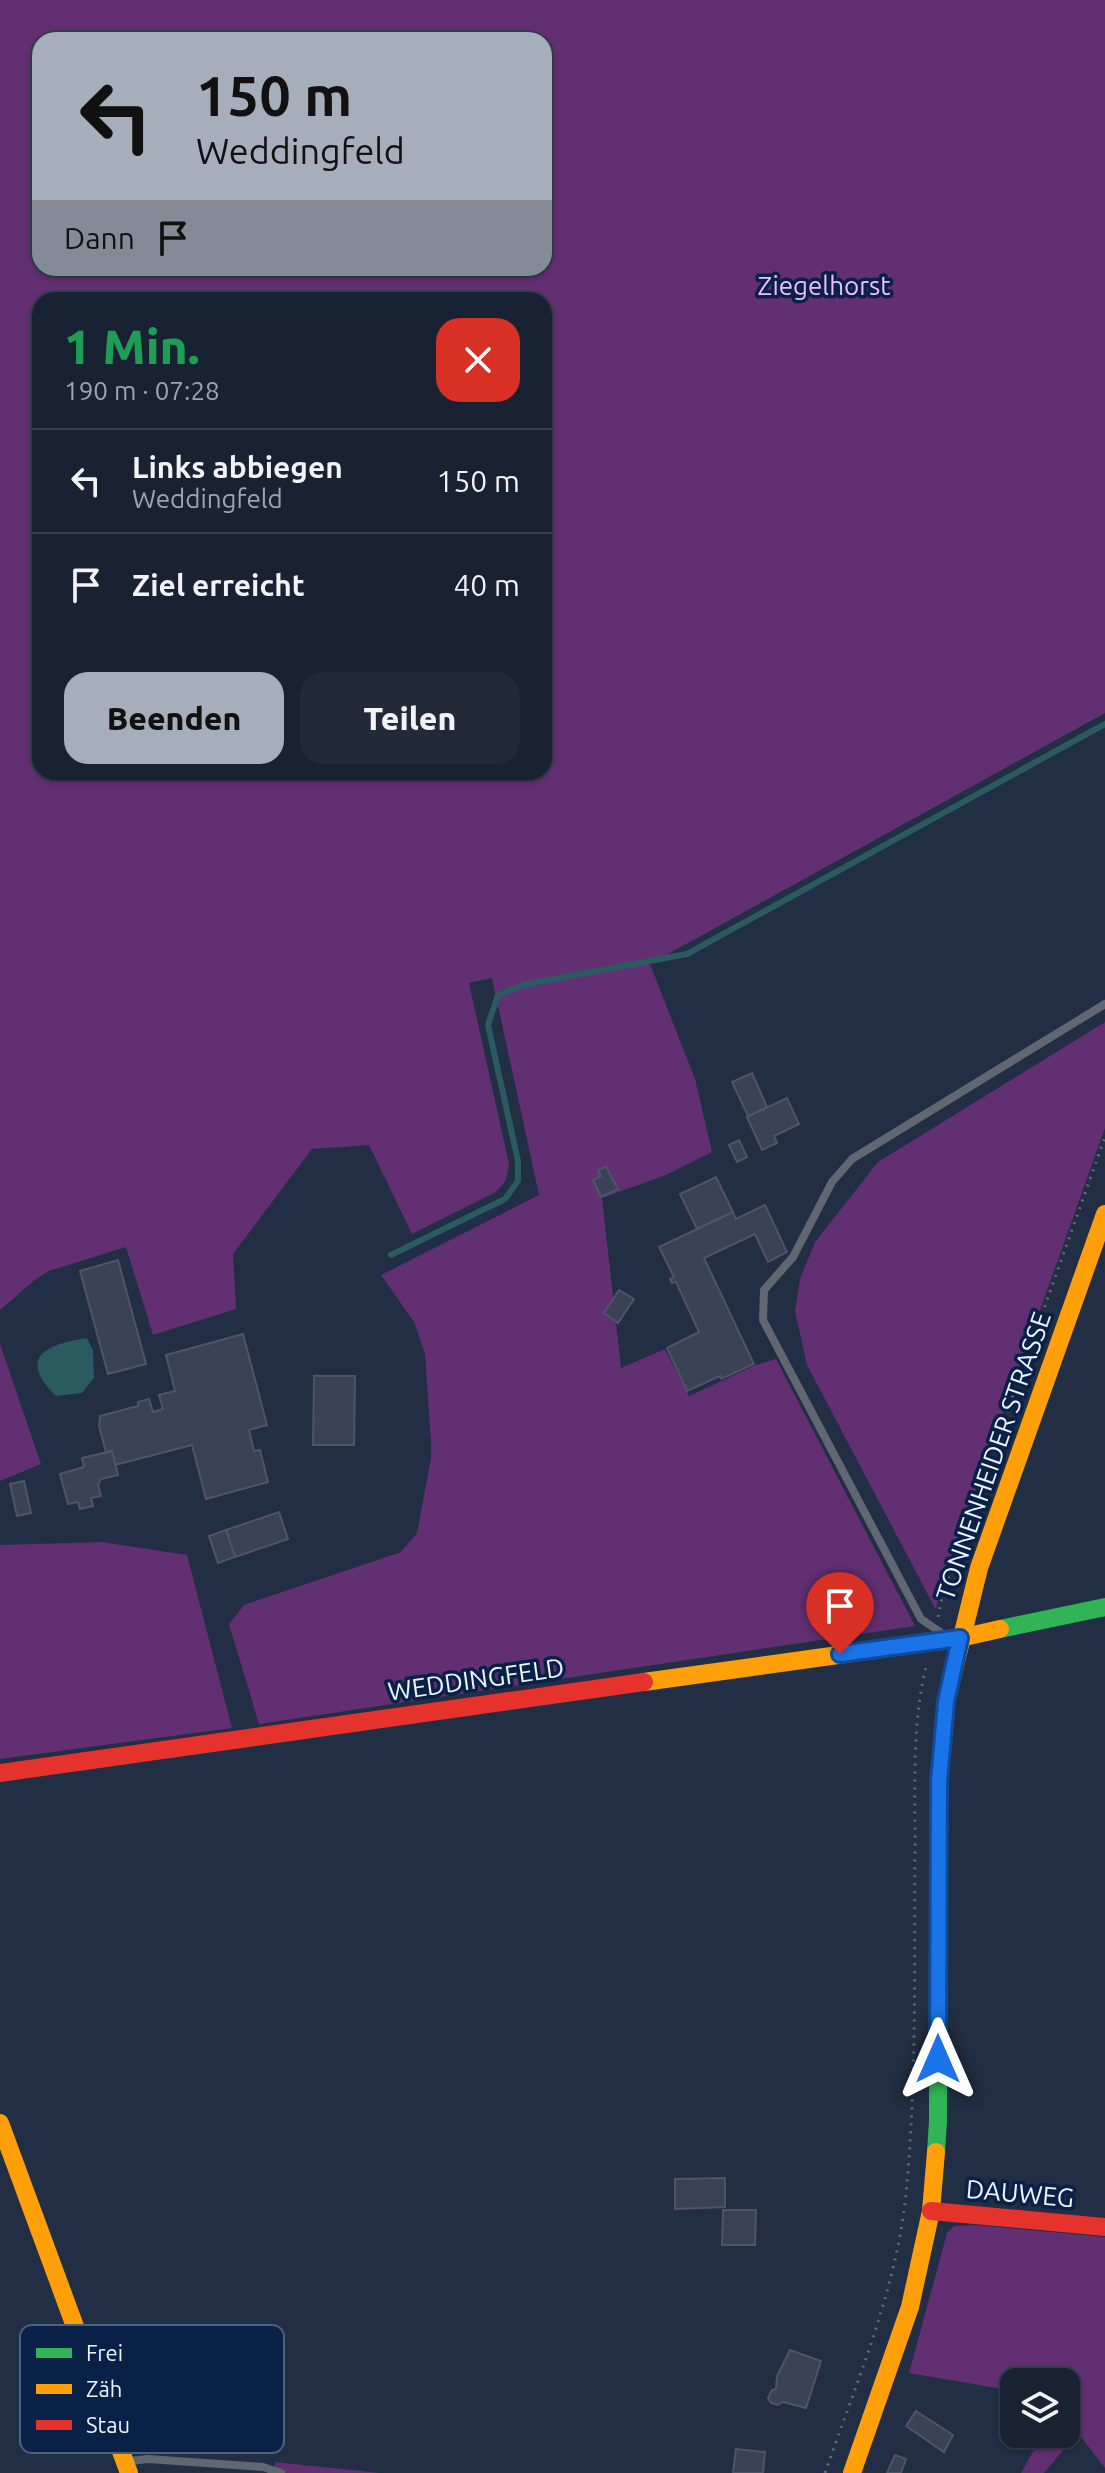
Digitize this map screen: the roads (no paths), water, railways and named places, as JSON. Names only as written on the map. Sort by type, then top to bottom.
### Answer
[{"type":"street","name":"TONNENHEIDER STRASSE","points":[[852,2473],[910,2307],[931,2211],[938,2121],[939,1781],[946,1702],[979,1568],[1105,1214]]},
{"type":"street","points":[[960,1638],[1105,1607]]},
{"type":"street","name":"WEDDINGFELD","points":[[0,1773],[960,1638]]},
{"type":"street","points":[[0,2123],[75,2325]]},
{"type":"street","name":"DAUWEG","points":[[931,2211],[1105,2227]]},
{"type":"lane","points":[[960,1638],[935,1631],[921,1619],[763,1320],[764,1290],[793,1257],[832,1182],[852,1159],[1105,1004]]},
{"type":"lane","points":[[127,2467],[148,2459],[263,2467],[281,2473]]},
{"type":"waterway","points":[[391,1255],[505,1199],[518,1181],[518,1161],[488,1025],[498,995],[523,985],[687,954],[1105,724]]},
{"type":"park label","name":"Ziegelhorst","points":[[824,285]]}]
